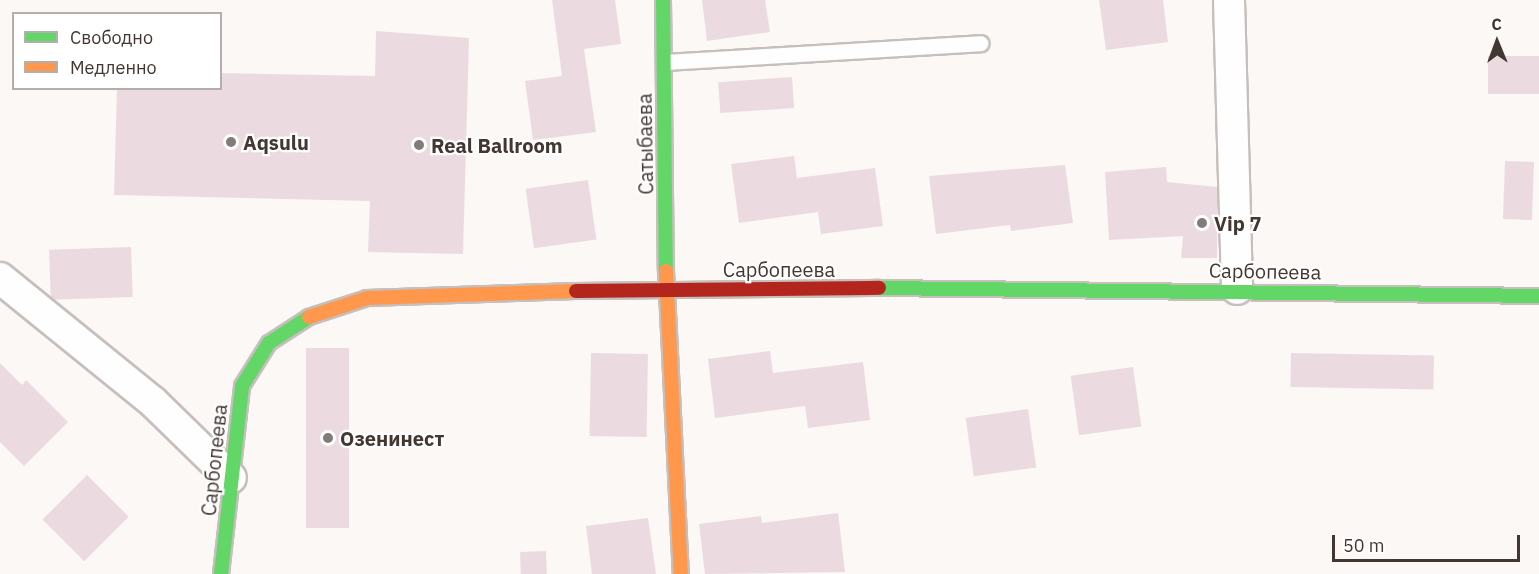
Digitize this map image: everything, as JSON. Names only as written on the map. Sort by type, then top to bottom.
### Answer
[{"type":"street","name":"Сатыбаева","points":[[663,0],[666,288],[681,574]]},
{"type":"street","points":[[1229,0],[1237,289]]},
{"type":"street","points":[[0,278],[152,401],[231,478]]},
{"type":"street","name":"Сарбопеева","points":[[221,574],[242,386],[269,343],[313,315],[368,298],[666,288],[1237,289],[1539,296]]},
{"type":"lane","points":[[664,62],[980,43]]},
{"type":"building","points":[[552,0],[615,0],[621,44],[584,49],[596,132],[533,140],[525,81],[562,76]]},
{"type":"building","points":[[702,0],[765,0],[770,32],[707,41]]},
{"type":"building","points":[[1099,0],[1163,0],[1168,42],[1106,50]]},
{"type":"building","points":[[376,31],[469,38],[463,254],[368,252],[370,201],[114,195],[117,90],[222,90],[222,73],[375,76]]},
{"type":"building","points":[[1488,56],[1539,56],[1539,94],[1488,94]]},
{"type":"building","points":[[792,77],[794,108],[720,113],[718,82]]},
{"type":"building","points":[[794,156],[797,178],[875,168],[883,226],[821,234],[818,212],[739,223],[731,164]]},
{"type":"building","points":[[1505,161],[1534,162],[1532,220],[1503,219]]},
{"type":"building","points":[[1065,165],[1073,223],[1011,231],[1010,225],[936,234],[929,176]]},
{"type":"building","points":[[1166,167],[1167,182],[1217,187],[1217,258],[1181,258],[1183,236],[1109,240],[1105,172]]},
{"type":"building","points":[[588,180],[596,239],[534,248],[526,189]]},
{"type":"building","points":[[131,247],[133,297],[51,300],[49,250]]},
{"type":"building","name":"Озенинест","points":[[306,348],[349,348],[349,528],[306,528]]},
{"type":"building","points":[[770,351],[773,373],[863,362],[870,420],[808,428],[805,406],[715,418],[708,359]]},
{"type":"building","points":[[591,353],[648,354],[647,437],[590,436]]},
{"type":"building","points":[[1291,353],[1434,355],[1433,389],[1290,387]]},
{"type":"building","points":[[0,363],[22,385],[26,380],[68,422],[24,466],[0,442]]},
{"type":"building","points":[[1133,367],[1141,426],[1079,435],[1071,376]]},
{"type":"building","points":[[1028,409],[1036,467],[974,476],[966,418]]},
{"type":"building","points":[[87,475],[129,517],[84,561],[42,520]]},
{"type":"building","points":[[838,513],[845,572],[705,574],[699,524],[761,516],[762,523]]},
{"type":"building","points":[[648,518],[656,574],[592,574],[586,526]]},
{"type":"building","points":[[546,551],[547,574],[521,574],[520,552]]},
{"type":"traffic: fast","points":[[663,0],[666,271]]},
{"type":"traffic: fast","points":[[879,288],[1539,296]]},
{"type":"traffic: fast","points":[[221,574],[242,386],[269,343],[309,317]]},
{"type":"traffic: slow","points":[[666,271],[681,574]]},
{"type":"traffic: slow","points":[[309,317],[367,298],[576,291]]},
{"type":"traffic: jam","points":[[576,291],[879,288]]},
{"type":"place","name":"Aqsulu","points":[[231,142]]},
{"type":"place","name":"Real Ballroom","points":[[419,145]]},
{"type":"place","name":"Vip 7","points":[[1202,223]]},
{"type":"place","name":"Озенинест","points":[[328,438]]}]
